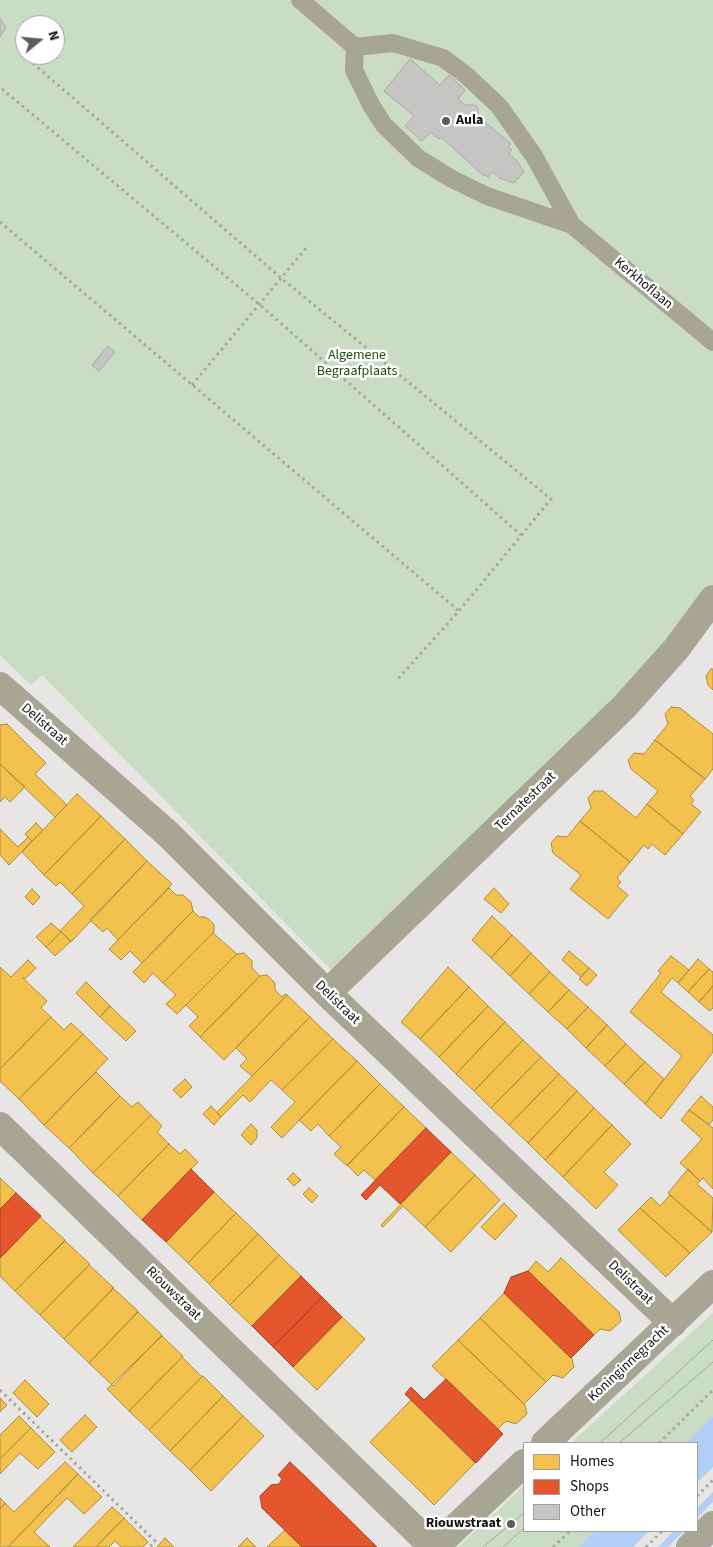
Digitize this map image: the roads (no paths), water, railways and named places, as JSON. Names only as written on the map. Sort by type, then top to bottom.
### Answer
[{"type":"main road","points":[[690,1547],[713,1525]]},
{"type":"street","name":"Ternatestraat","points":[[327,993],[624,707],[676,649],[713,599]]},
{"type":"street","name":"Delistraat","points":[[0,686],[168,834],[327,993],[673,1323]]},
{"type":"street","name":"Riouwstraat","points":[[0,1126],[434,1547]]},
{"type":"street","name":"Koninginnegracht","points":[[546,1442],[713,1284]]},
{"type":"street","points":[[434,1547],[523,1464]]},
{"type":"lane","points":[[300,0],[355,47],[393,43],[443,58],[466,75],[499,106],[534,156],[572,225]]},
{"type":"lane","points":[[355,47],[354,70],[371,105],[384,125],[418,158],[487,196],[572,225]]},
{"type":"lane","name":"Kerkhoflaan","points":[[572,225],[713,342]]},
{"type":"water","points":[[713,1416],[713,1502],[698,1517],[698,1442],[687,1442]]},
{"type":"water","points":[[594,1532],[683,1532],[668,1547],[579,1547]]},
{"type":"tram line","points":[[601,1442],[713,1340]]},
{"type":"tram line","points":[[620,1442],[713,1362]]},
{"type":"tram line","points":[[483,1547],[523,1514]]},
{"type":"tram line","points":[[503,1547],[523,1529]]},
{"type":"place","name":"Aula","points":[[446,121]]},
{"type":"place","name":"Riouwstraat","points":[[511,1524]]},
{"type":"park label","name":"Algemene Begraafplaats","points":[[357,364]]}]
